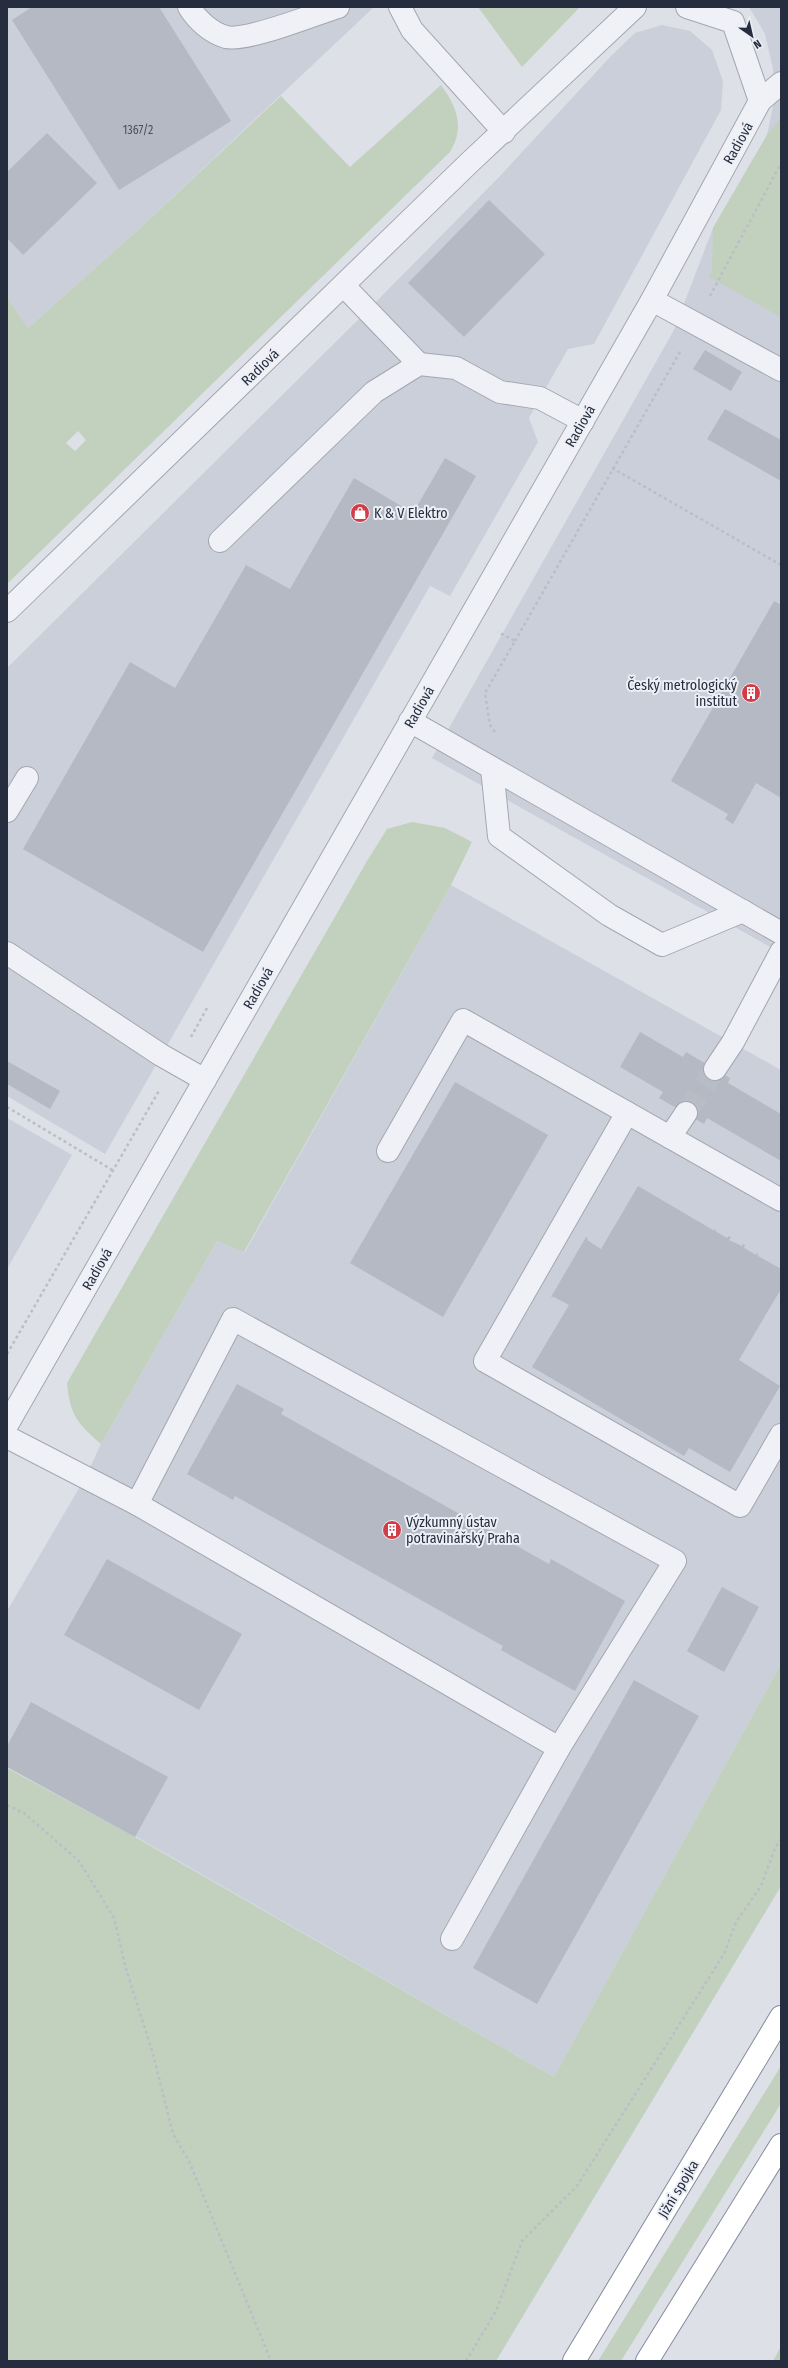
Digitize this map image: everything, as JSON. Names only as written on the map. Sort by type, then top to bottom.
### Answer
[{"type":"highway","name":"Jižní spojka","points":[[574,2361],[781,2017]]},
{"type":"highway","points":[[647,2361],[781,2145]]},
{"type":"street","points":[[189,7],[208,28],[227,37],[247,36],[338,7]]},
{"type":"street","points":[[400,7],[412,30],[504,132]]},
{"type":"street","name":"Radiová","points":[[7,611],[470,163],[635,7]]},
{"type":"street","points":[[687,7],[733,22],[760,101]]},
{"type":"street","name":"Radiová","points":[[7,1425],[652,300],[760,101],[781,82]]},
{"type":"street","points":[[344,286],[419,364]]},
{"type":"street","points":[[652,300],[781,370]]},
{"type":"street","points":[[220,541],[374,392],[419,364],[456,368],[500,392],[540,398],[583,421]]},
{"type":"street","points":[[410,721],[781,933]]},
{"type":"street","points":[[492,768],[499,836],[609,915],[662,945],[743,911]]},
{"type":"street","points":[[7,811],[27,778]]},
{"type":"street","points":[[715,1069],[733,1042],[781,952]]},
{"type":"street","points":[[7,953],[161,1055],[205,1080]]},
{"type":"street","points":[[388,1151],[463,1020],[781,1200]]},
{"type":"street","points":[[627,1113],[485,1361],[740,1506],[781,1435]]},
{"type":"street","points":[[670,1138],[686,1113]]},
{"type":"street","points":[[137,1504],[233,1319],[674,1561],[558,1748],[452,1939]]},
{"type":"street","points":[[7,1437],[137,1504],[558,1748]]},
{"type":"path","points":[[515,642],[612,468],[696,323],[781,163]]},
{"type":"path","points":[[612,468],[781,565]]},
{"type":"path","points":[[7,1107],[114,1170]]},
{"type":"path","points":[[7,1805],[24,1813],[79,1861],[114,1918],[126,1969],[153,2054],[173,2134],[189,2161],[271,2361]]},
{"type":"path","points":[[466,2361],[496,2311],[522,2241],[577,2186],[724,1954],[736,1922],[760,1886],[775,1848],[781,1839]]},
{"type":"shaded area","points":[[7,7],[374,7],[139,229],[28,328],[7,297]]},
{"type":"shaded area","points":[[749,7],[781,7],[781,953],[432,758],[674,330],[713,228],[767,135],[773,106],[773,69],[765,34]]},
{"type":"shaded area","points":[[662,25],[690,31],[712,50],[723,81],[721,110],[594,344],[568,349],[540,398],[529,418],[538,442],[450,596],[430,586],[105,1154],[7,1096],[7,668],[368,310],[500,176],[611,56],[635,33]]},
{"type":"shaded area","points":[[451,885],[781,1070],[781,1664],[554,2077],[135,1836],[7,1767],[7,1611],[85,1478],[101,1444],[217,1241],[245,1252]]},
{"type":"shaded area","points":[[7,1118],[72,1155],[7,1269]]},
{"type":"green space","points":[[478,7],[580,7],[522,67]]},
{"type":"green space","points":[[441,85],[455,109],[457,117],[457,134],[455,143],[450,152],[7,584],[7,297],[28,328],[139,229],[281,96],[350,167]],"holes":[[[78,431],[86,440],[75,451],[66,443]]]},
{"type":"green space","points":[[781,117],[781,317],[709,277],[712,271],[713,228],[767,135]]},
{"type":"green space","points":[[412,822],[445,828],[472,842],[451,885],[244,1252],[217,1241],[101,1444],[80,1424],[76,1418],[70,1403],[67,1383],[367,861],[387,829]]},
{"type":"green space","points":[[781,1664],[781,1886],[496,2361],[7,2361],[7,1768],[128,1833],[554,2077]]},
{"type":"green space","points":[[781,2066],[781,2103],[772,2118],[621,2361],[598,2361]]},
{"type":"green space","points":[[781,2346],[781,2361],[773,2361]]},
{"type":"building","points":[[32,7],[159,7],[231,121],[119,190],[12,20]]},
{"type":"building","points":[[47,133],[97,183],[23,255],[7,238],[7,172]]},
{"type":"building","points":[[489,200],[545,254],[464,337],[408,283]]},
{"type":"building","points":[[705,350],[742,372],[731,391],[693,369]]},
{"type":"building","points":[[725,409],[781,440],[781,481],[707,439]]},
{"type":"building","points":[[445,458],[476,476],[203,952],[23,849],[130,662],[175,688],[246,565],[290,589],[354,478],[413,513]]},
{"type":"building","name":"Český metrologický institut","points":[[774,601],[781,605],[781,798],[756,783],[733,824],[725,819],[728,814],[671,781]]},
{"type":"building","points":[[640,1032],[683,1057],[686,1052],[730,1078],[728,1083],[781,1114],[781,1161],[707,1118],[704,1124],[659,1098],[663,1092],[620,1067]]},
{"type":"building","points":[[7,1061],[60,1091],[50,1109],[7,1084]]},
{"type":"building","points":[[455,1082],[548,1135],[443,1317],[350,1263]]},
{"type":"building","points":[[638,1186],[713,1230],[717,1229],[715,1231],[727,1238],[729,1236],[731,1237],[729,1240],[742,1246],[743,1244],[745,1245],[744,1248],[756,1255],[757,1252],[758,1256],[781,1269],[781,1289],[739,1360],[780,1386],[730,1472],[689,1448],[684,1456],[532,1367],[569,1305],[554,1297],[551,1297],[586,1237],[588,1238],[587,1240],[601,1249]]},
{"type":"building","name":"Výzkumný ústav potravinářský Praha","points":[[237,1384],[284,1409],[281,1414],[549,1564],[551,1559],[625,1601],[575,1691],[501,1650],[503,1646],[235,1496],[233,1500],[187,1474]]},
{"type":"building","points":[[107,1559],[242,1634],[199,1710],[64,1635]]},
{"type":"building","points":[[722,1587],[759,1607],[724,1672],[687,1651]]},
{"type":"building","points":[[634,1680],[699,1716],[537,2004],[473,1968]]},
{"type":"building","points":[[31,1702],[168,1777],[135,1837],[7,1767],[7,1746]]},
{"type":"tunnel","points":[[686,1113],[715,1069]]},
{"type":"place","name":"K & V Elektro","points":[[360,513]]},
{"type":"place","name":"Český metrologický institut","points":[[751,693]]},
{"type":"place","name":"Výzkumný ústav potravinářský Praha","points":[[392,1530]]}]
